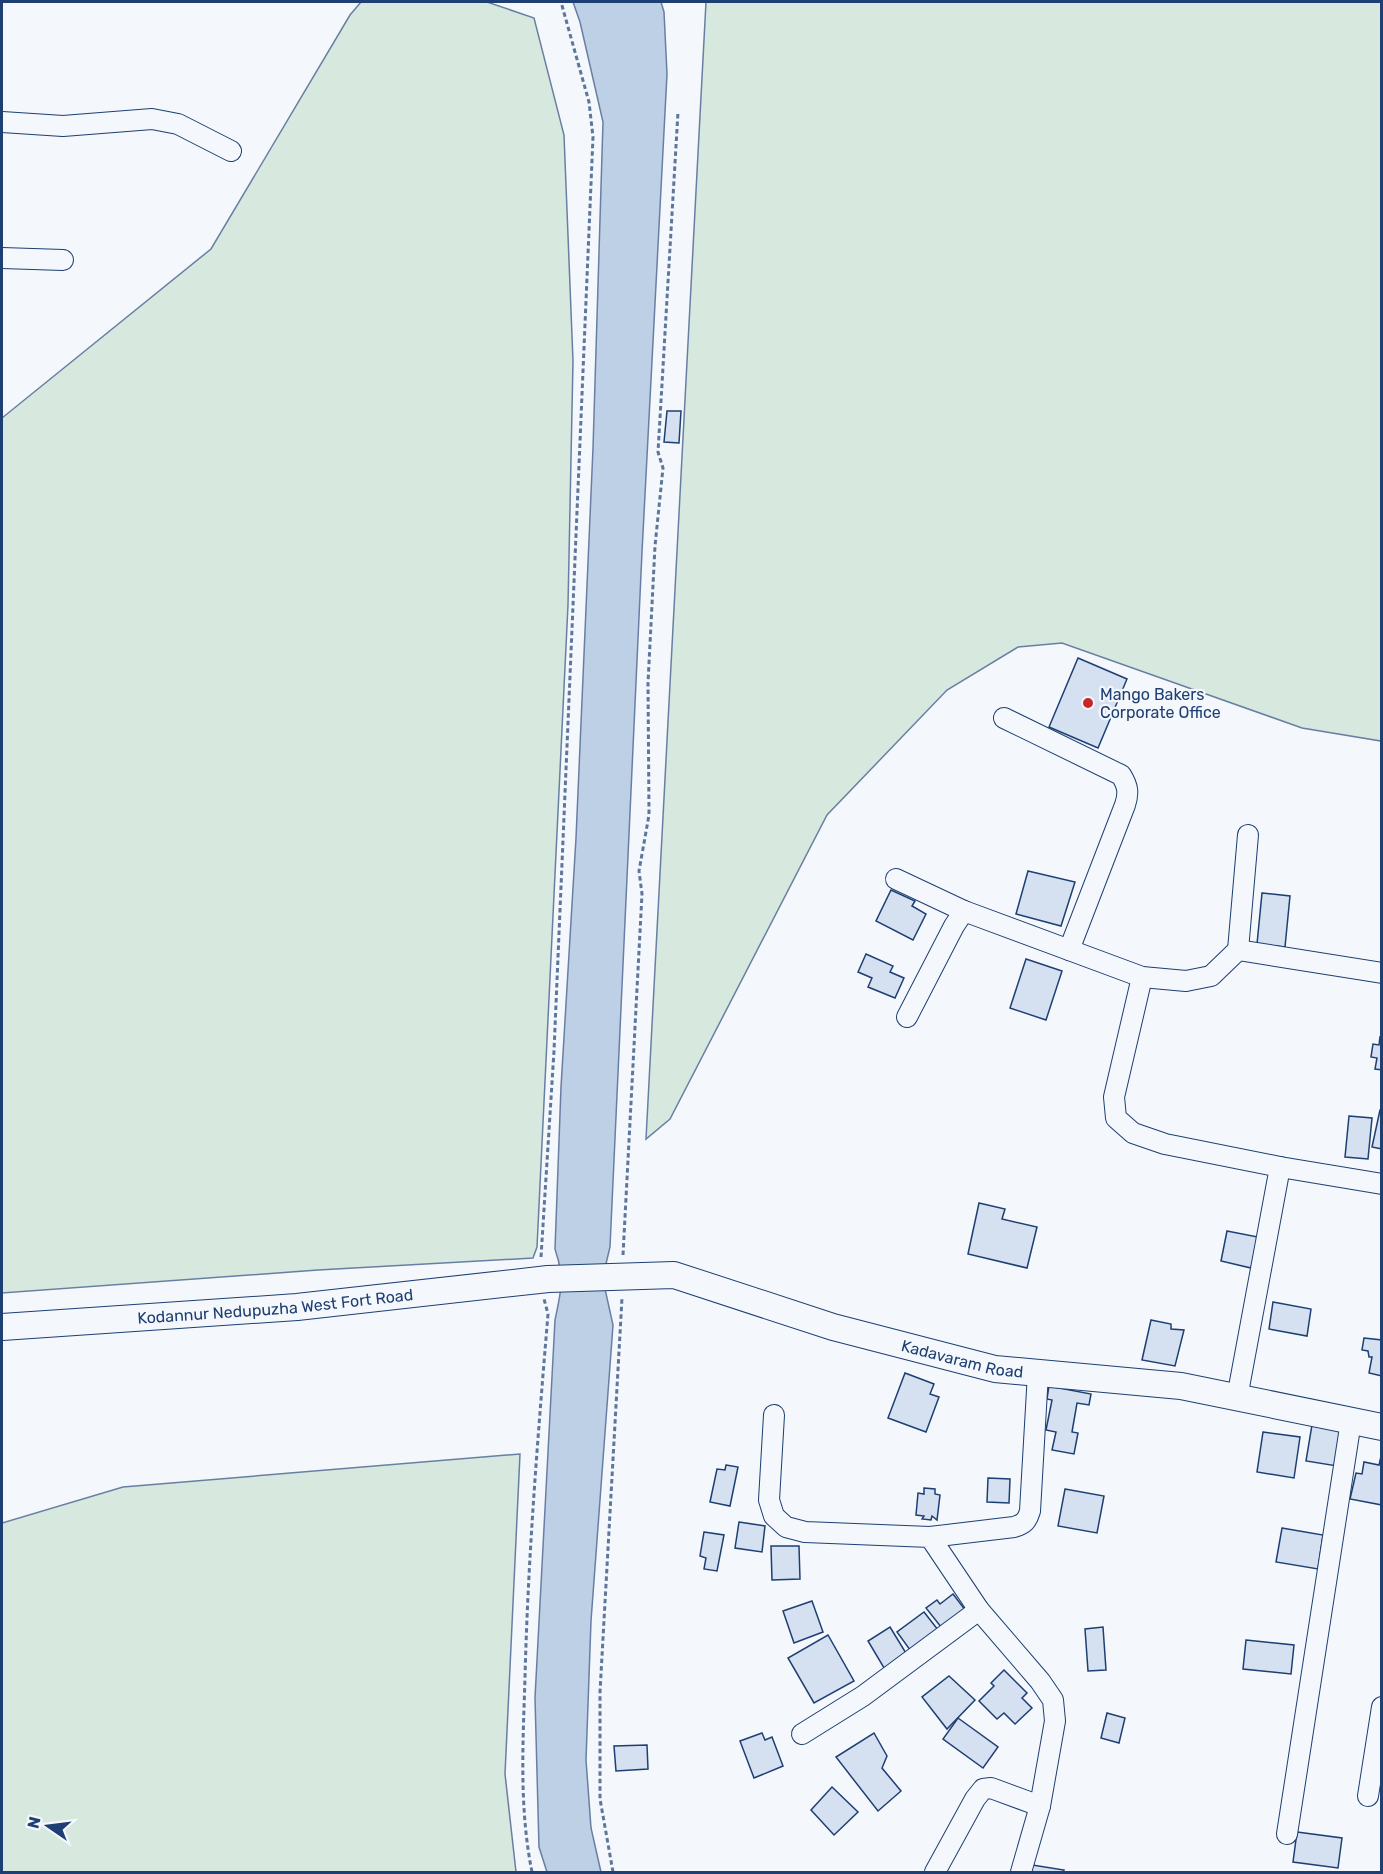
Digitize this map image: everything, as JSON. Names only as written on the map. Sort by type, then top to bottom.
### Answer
[{"type":"main road","name":"Kadavaram Road","points":[[544,1280],[674,1275],[833,1327],[995,1369],[1181,1386],[1382,1427]]},
{"type":"main road","name":"Kodannur Nedupuzha West Fort Road","points":[[2,1327],[297,1307],[544,1280]]},
{"type":"street","points":[[2,122],[63,126],[152,118],[178,124],[231,151]]},
{"type":"street","points":[[2,258],[63,260]]},
{"type":"street","points":[[1004,718],[1121,775],[1127,783],[1129,794],[1069,950]]},
{"type":"street","points":[[896,879],[964,911],[1142,977],[1186,981],[1211,976],[1238,950],[1248,835]]},
{"type":"street","points":[[907,1017],[964,911]]},
{"type":"street","points":[[1238,950],[1382,973]]},
{"type":"street","points":[[1142,977],[1114,1097],[1116,1118],[1133,1133],[1164,1144],[1382,1184]]},
{"type":"street","points":[[1237,1398],[1280,1167]]},
{"type":"street","points":[[774,1415],[769,1500],[774,1516],[786,1527],[805,1532],[930,1537],[1014,1527],[1027,1520],[1029,1511],[1038,1373]]},
{"type":"street","points":[[1287,1834],[1351,1421]]},
{"type":"street","points":[[930,1537],[979,1610],[1040,1681],[1053,1700],[1055,1721],[1040,1806],[1022,1872]]},
{"type":"street","points":[[802,1734],[863,1696],[979,1610]]},
{"type":"street","points":[[1368,1796],[1382,1707]]},
{"type":"street","points":[[935,1872],[975,1799],[983,1789],[991,1788],[1040,1806]]},
{"type":"path","points":[[532,1872],[527,1847],[522,1771],[527,1605],[548,1314],[544,1280],[593,136],[588,102],[561,2]]},
{"type":"path","points":[[613,1872],[600,1799],[600,1692],[622,1314],[619,1277],[642,894],[639,871],[649,815],[648,683],[655,546],[663,468],[658,452],[678,112]]},
{"type":"shaded area","points":[[361,2],[487,2],[534,18],[564,135],[573,361],[568,605],[537,1247],[533,1258],[318,1270],[2,1293],[2,418],[211,249],[350,15]]},
{"type":"shaded area","points":[[706,2],[1381,2],[1381,741],[1302,728],[1062,643],[1018,647],[947,690],[827,815],[670,1119],[646,1139]]},
{"type":"shaded area","points":[[520,1454],[505,1774],[516,1872],[2,1872],[2,1523],[123,1487]]},
{"type":"water","points":[[573,2],[661,2],[664,12],[667,74],[610,1247],[605,1268],[605,1289],[613,1325],[591,1621],[586,1760],[591,1828],[601,1872],[547,1872],[539,1847],[535,1698],[555,1320],[561,1285],[560,1268],[555,1249],[593,448],[603,122],[580,22]]},
{"type":"building","points":[[667,411],[681,411],[679,443],[664,442]]},
{"type":"building","name":"Mango Bakers Corporate Office","points":[[1078,658],[1127,679],[1098,748],[1049,727]]},
{"type":"building","points":[[1028,871],[1075,882],[1061,926],[1016,914]]},
{"type":"building","points":[[891,890],[915,901],[912,906],[926,914],[913,940],[876,921]]},
{"type":"building","points":[[1262,893],[1290,896],[1285,947],[1257,944]]},
{"type":"building","points":[[866,954],[893,966],[890,972],[904,978],[895,998],[868,987],[872,978],[858,972]]},
{"type":"building","points":[[1026,959],[1062,971],[1046,1020],[1010,1008]]},
{"type":"building","points":[[1380,1037],[1382,1038],[1382,1070],[1375,1069],[1377,1058],[1371,1057],[1373,1044],[1379,1045]]},
{"type":"building","points":[[1380,1110],[1382,1110],[1382,1149],[1372,1147]]},
{"type":"building","points":[[1349,1116],[1372,1118],[1368,1159],[1345,1157]]},
{"type":"building","points":[[979,1203],[1005,1209],[1002,1219],[1037,1227],[1027,1268],[968,1254]]},
{"type":"building","points":[[1227,1231],[1258,1237],[1251,1268],[1221,1261]]},
{"type":"building","points":[[1273,1302],[1311,1309],[1307,1336],[1269,1329]]},
{"type":"building","points":[[1151,1320],[1171,1324],[1171,1329],[1184,1330],[1175,1366],[1142,1360]]},
{"type":"building","points":[[1364,1338],[1382,1340],[1382,1376],[1369,1373],[1372,1357],[1369,1357],[1368,1351],[1362,1350]]},
{"type":"building","points":[[905,1373],[934,1384],[930,1394],[939,1397],[926,1432],[888,1418]]},
{"type":"building","points":[[1049,1386],[1091,1394],[1089,1405],[1077,1403],[1072,1432],[1078,1433],[1074,1454],[1052,1450],[1056,1432],[1046,1430],[1052,1400],[1047,1399]]},
{"type":"building","points":[[1312,1425],[1344,1431],[1337,1466],[1306,1461]]},
{"type":"building","points":[[1263,1432],[1300,1437],[1294,1478],[1257,1472]]},
{"type":"building","points":[[1382,1452],[1382,1505],[1350,1499],[1356,1473],[1362,1474],[1364,1462],[1379,1465]]},
{"type":"building","points":[[726,1465],[738,1467],[730,1506],[710,1502],[717,1469],[725,1470]]},
{"type":"building","points":[[988,1478],[1010,1479],[1009,1503],[987,1502]]},
{"type":"building","points":[[924,1488],[935,1489],[935,1494],[940,1495],[937,1520],[932,1516],[931,1520],[922,1519],[924,1516],[916,1515],[918,1493],[924,1494]]},
{"type":"building","points":[[1065,1489],[1104,1496],[1097,1533],[1058,1526]]},
{"type":"building","points":[[739,1522],[765,1526],[762,1552],[735,1548]]},
{"type":"building","points":[[1282,1528],[1323,1535],[1318,1569],[1276,1562]]},
{"type":"building","points":[[704,1532],[724,1535],[717,1571],[704,1569],[706,1558],[700,1556]]},
{"type":"building","points":[[771,1546],[799,1546],[800,1579],[772,1580]]},
{"type":"building","points":[[953,1594],[969,1615],[945,1632],[926,1608],[937,1600],[940,1604]]},
{"type":"building","points":[[812,1601],[823,1632],[794,1643],[783,1611]]},
{"type":"building","points":[[924,1612],[942,1635],[913,1654],[897,1632]]},
{"type":"building","points":[[890,1627],[909,1658],[887,1673],[868,1641]]},
{"type":"building","points":[[1103,1627],[1106,1670],[1088,1671],[1085,1629]]},
{"type":"building","points":[[828,1635],[854,1681],[814,1703],[788,1658]]},
{"type":"building","points":[[1246,1640],[1294,1645],[1291,1674],[1243,1669]]},
{"type":"building","points":[[1004,1670],[1027,1693],[1022,1698],[1032,1708],[1015,1724],[1004,1713],[997,1719],[979,1701],[994,1686],[991,1683]]},
{"type":"building","points":[[949,1676],[975,1700],[947,1729],[922,1697]]},
{"type":"building","points":[[1107,1713],[1125,1718],[1119,1743],[1101,1738]]},
{"type":"building","points":[[958,1718],[998,1747],[983,1768],[943,1739]]},
{"type":"building","points":[[762,1733],[765,1740],[772,1737],[783,1766],[754,1778],[740,1741]]},
{"type":"building","points":[[874,1733],[887,1756],[882,1768],[901,1791],[878,1811],[836,1757]]},
{"type":"building","points":[[647,1745],[648,1769],[616,1771],[614,1746]]},
{"type":"building","points":[[832,1787],[858,1812],[834,1835],[811,1810]]},
{"type":"building","points":[[1297,1832],[1342,1838],[1338,1868],[1293,1862]]},
{"type":"building","points":[[1026,1864],[1064,1870],[1063,1872],[1024,1872]]},
{"type":"place","name":"Mango Bakers Corporate Office","points":[[1088,703]]}]
